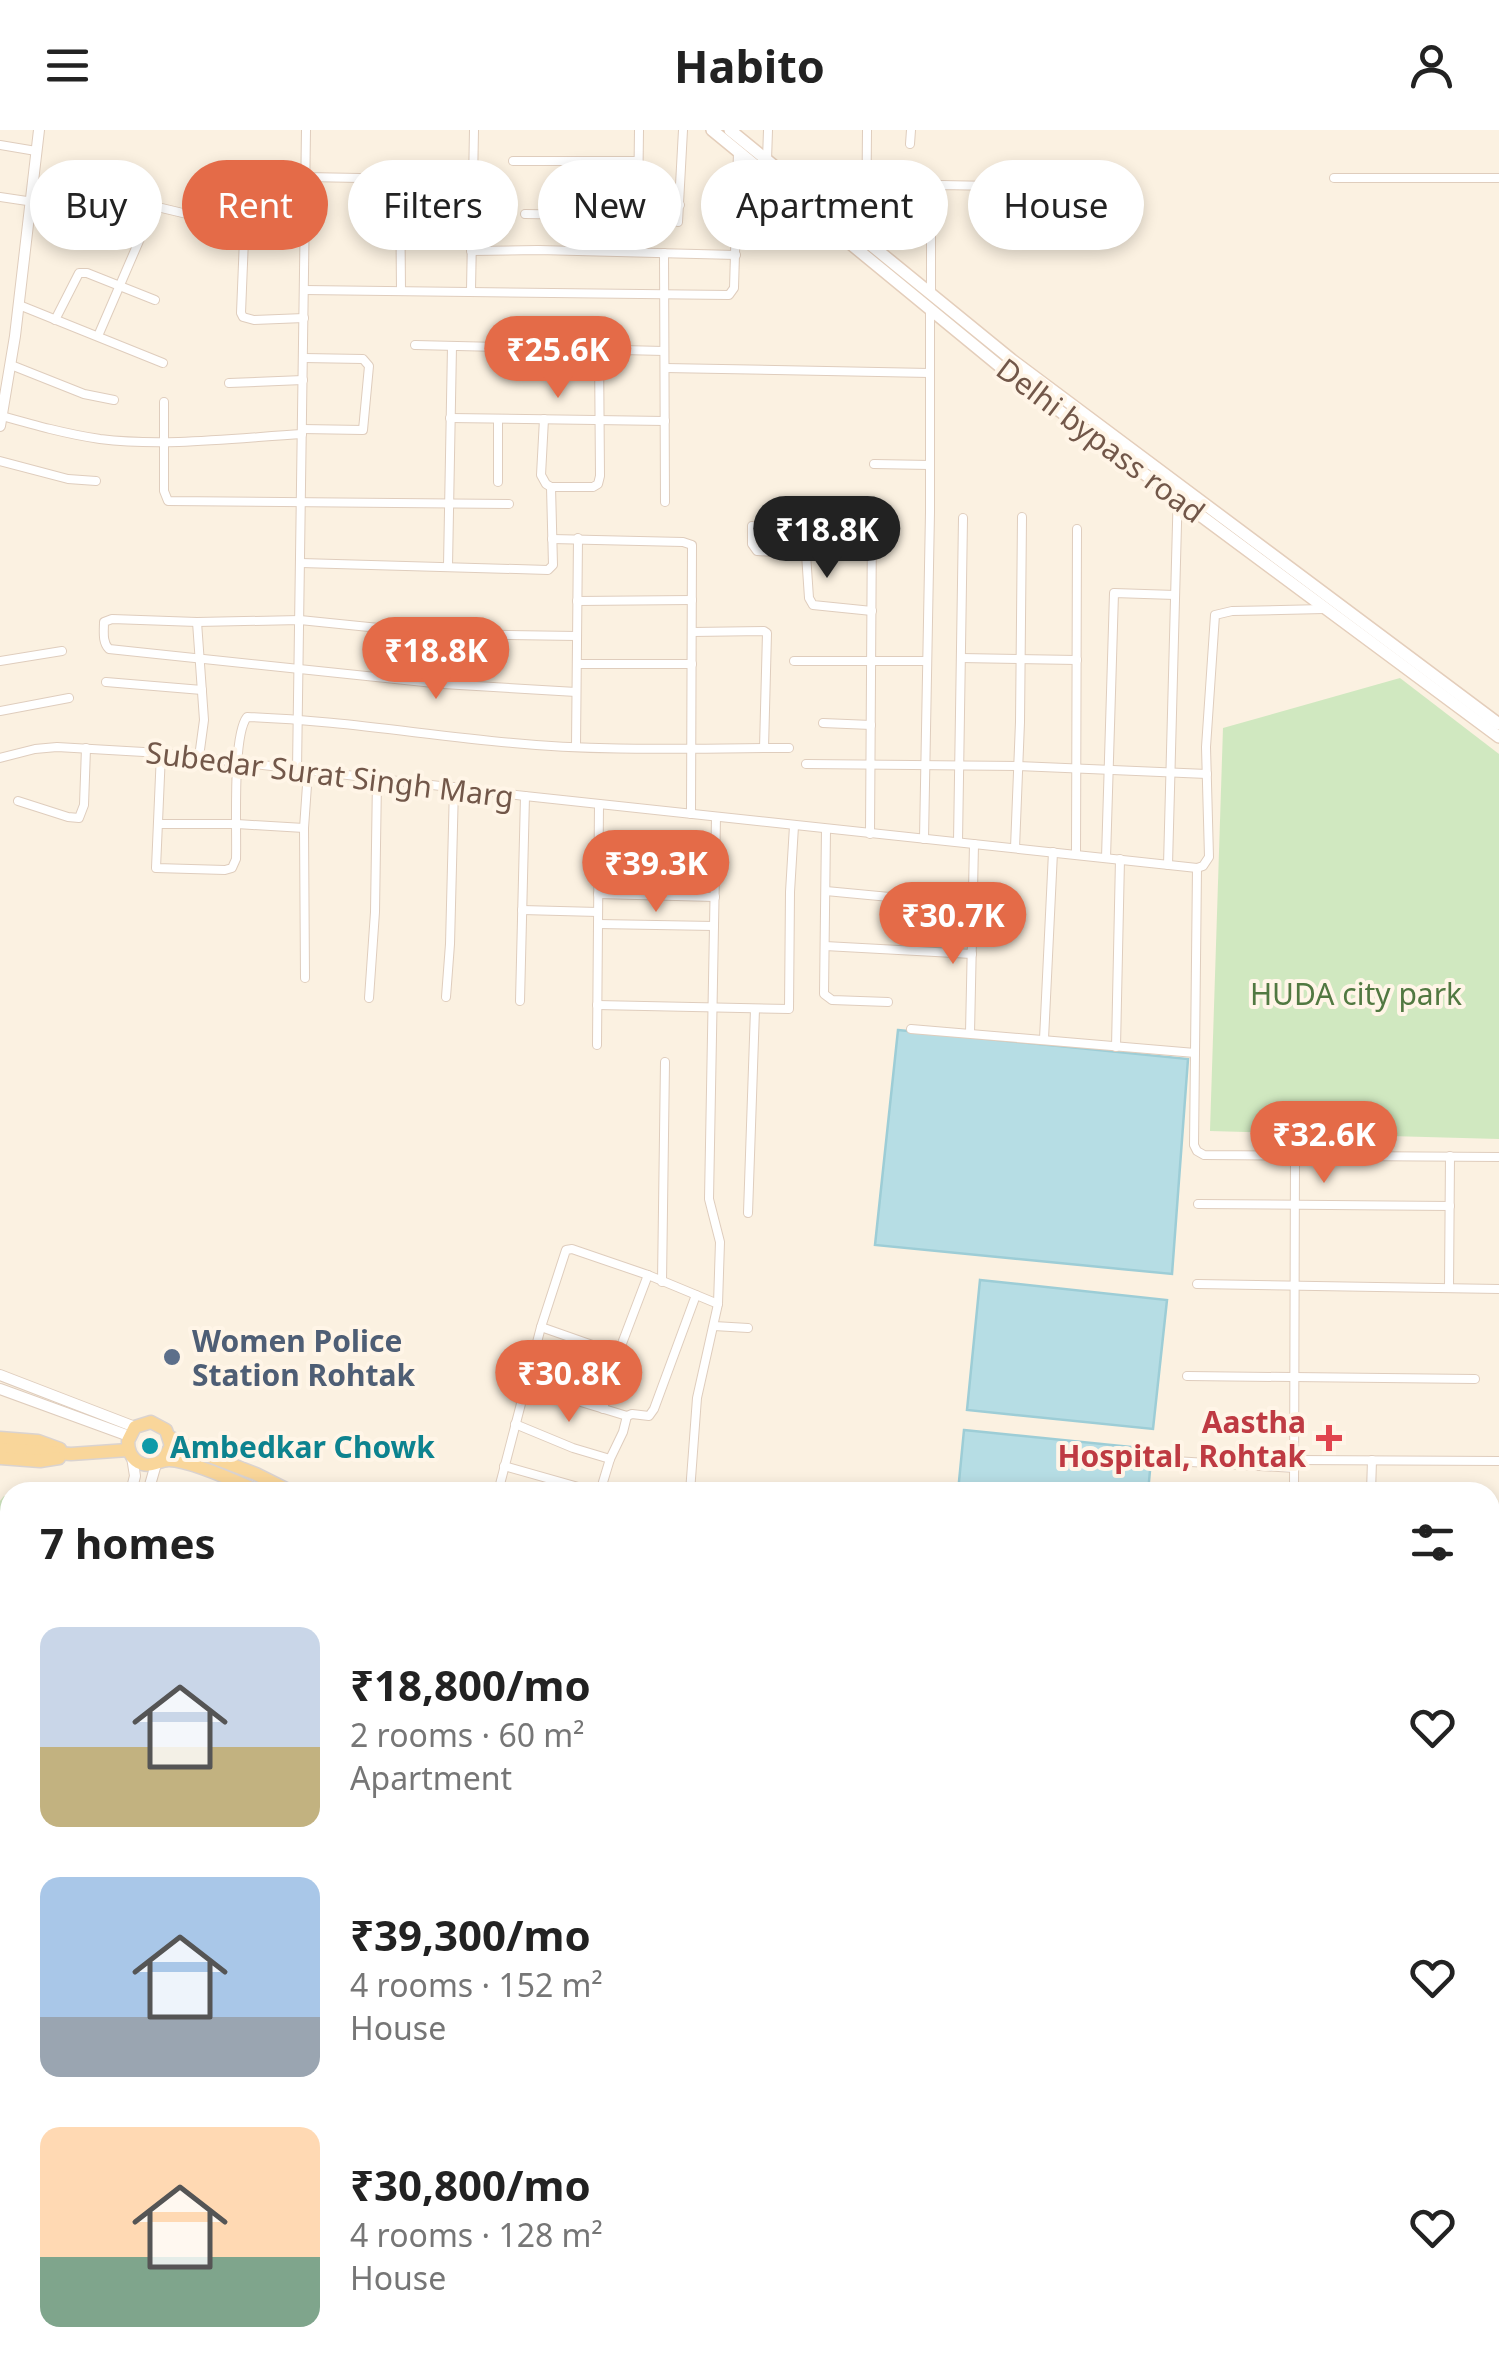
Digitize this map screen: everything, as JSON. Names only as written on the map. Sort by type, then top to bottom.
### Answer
[{"type":"main road","name":"Delhi bypass road","points":[[712,130],[736,139],[767,160]]},
{"type":"main road","name":"Delhi bypass road","points":[[736,139],[760,160]]},
{"type":"main road","name":"Delhi bypass road","points":[[871,250],[1326,609],[1499,737]]},
{"type":"main road","name":"Delhi bypass road","points":[[1178,492],[1499,724]]},
{"type":"main road","points":[[0,1458],[40,1461],[131,1442],[151,1422],[160,1424],[170,1437],[191,1449],[272,1482]]},
{"type":"main road","points":[[159,1462],[171,1446],[170,1437]]},
{"type":"main road","points":[[0,1438],[38,1441],[71,1454]]},
{"type":"main road","points":[[131,1442],[147,1465],[186,1464],[234,1482]]},
{"type":"main road","points":[[0,1449],[71,1454]]},
{"type":"street","points":[[35,160],[39,130]]},
{"type":"street","points":[[306,130],[306,160]]},
{"type":"street","points":[[473,160],[474,130]]},
{"type":"street","points":[[638,160],[639,130]]},
{"type":"street","points":[[681,168],[682,130]]},
{"type":"street","points":[[767,160],[768,130]]},
{"type":"street","points":[[866,130],[867,160]]},
{"type":"street","points":[[910,130],[910,144]]},
{"type":"street","points":[[304,290],[729,296],[734,288],[736,255],[736,139]]},
{"type":"street","points":[[0,146],[36,151]]},
{"type":"street","points":[[1334,178],[1499,178]]},
{"type":"street","points":[[924,839],[931,189],[940,185],[968,185]]},
{"type":"street","points":[[0,197],[30,202],[1,421],[86,436],[163,442],[364,430],[369,366],[362,359],[304,358]]},
{"type":"street","points":[[162,208],[242,228],[243,317],[304,318]]},
{"type":"street","points":[[525,214],[538,214]]},
{"type":"street","points":[[98,336],[136,250]]},
{"type":"street","points":[[297,770],[305,250]]},
{"type":"street","points":[[401,250],[401,290]]},
{"type":"street","points":[[471,290],[471,251],[736,255]]},
{"type":"street","points":[[664,253],[665,502]]},
{"type":"street","points":[[55,320],[79,273],[155,300]]},
{"type":"street","points":[[19,305],[163,363]]},
{"type":"street","points":[[414,345],[664,351]]},
{"type":"street","points":[[448,566],[452,346]]},
{"type":"street","points":[[544,419],[542,474],[546,484],[598,484],[600,349]]},
{"type":"street","points":[[8,357],[84,394],[114,400]]},
{"type":"street","points":[[664,368],[930,373]]},
{"type":"street","points":[[229,383],[303,380]]},
{"type":"street","points":[[164,402],[164,490],[168,501],[509,504]]},
{"type":"street","points":[[450,418],[665,420]]},
{"type":"street","points":[[498,419],[498,482]]},
{"type":"street","points":[[0,461],[96,481]]},
{"type":"street","points":[[874,464],[930,465]]},
{"type":"street","points":[[301,563],[548,570],[553,565],[552,486]]},
{"type":"street","points":[[1168,864],[1178,492]]},
{"type":"street","points":[[870,834],[872,516]]},
{"type":"street","points":[[1016,848],[1022,516]]},
{"type":"street","points":[[958,842],[963,518]]},
{"type":"street","points":[[752,526],[752,544],[757,551],[872,554]]},
{"type":"street","points":[[1076,854],[1077,529]]},
{"type":"street","points":[[552,538],[692,544],[691,814]]},
{"type":"street","points":[[576,746],[578,538]]},
{"type":"street","points":[[806,554],[809,598],[813,605],[872,611]]},
{"type":"street","points":[[1106,858],[1114,593],[1174,594]]},
{"type":"street","points":[[577,601],[692,600]]},
{"type":"street","points":[[1326,609],[1232,611],[1214,616],[1206,747],[1208,857],[1197,868],[1197,1151],[1212,1156],[1499,1157]]},
{"type":"street","points":[[576,692],[444,684],[109,649],[104,622],[300,620],[438,634],[577,636]]},
{"type":"street","points":[[196,622],[204,720],[200,757]]},
{"type":"street","points":[[692,632],[767,634],[764,748]]},
{"type":"street","points":[[0,661],[62,650]]},
{"type":"street","points":[[961,658],[1077,660]]},
{"type":"street","points":[[794,661],[927,661]]},
{"type":"street","points":[[577,664],[692,664]]},
{"type":"street","points":[[106,682],[202,690]]},
{"type":"street","points":[[0,711],[69,698]]},
{"type":"street","points":[[162,753],[156,868],[226,870],[236,860],[238,762],[244,718],[298,719],[516,744],[789,748]]},
{"type":"street","points":[[822,723],[871,724]]},
{"type":"street","name":"Subedar Surat Singh Marg","points":[[0,758],[35,748],[57,747],[162,753],[1197,868]]},
{"type":"street","points":[[18,801],[79,818],[84,805],[86,748]]},
{"type":"street","points":[[806,764],[1018,766],[1208,774]]},
{"type":"street","points":[[304,978],[308,771]]},
{"type":"street","points":[[370,998],[376,779]]},
{"type":"street","points":[[446,996],[454,787]]},
{"type":"street","points":[[520,1000],[525,796]]},
{"type":"street","points":[[596,1046],[598,804]]},
{"type":"street","points":[[691,1482],[697,1398],[718,1304],[720,1242],[710,1198],[716,817]]},
{"type":"street","points":[[158,824],[304,828]]},
{"type":"street","points":[[597,1005],[785,1010],[790,1006],[794,826]]},
{"type":"street","points":[[826,829],[824,994],[827,998],[888,1002]]},
{"type":"street","points":[[970,1033],[974,844]]},
{"type":"street","points":[[1044,1040],[1053,852]]},
{"type":"street","points":[[1116,1047],[1120,859]]},
{"type":"street","points":[[826,892],[971,900]]},
{"type":"street","points":[[598,894],[715,897]]},
{"type":"street","points":[[522,910],[598,912]]},
{"type":"street","points":[[598,924],[714,926]]},
{"type":"street","points":[[825,946],[972,954]]},
{"type":"street","points":[[748,1213],[755,1009]]},
{"type":"street","points":[[911,1029],[1194,1053]]},
{"type":"street","points":[[662,1282],[666,1062]]},
{"type":"street","points":[[1294,1482],[1295,1156]]},
{"type":"street","points":[[1449,1288],[1450,1156]]},
{"type":"street","points":[[1198,1204],[1450,1206]]},
{"type":"street","points":[[500,1482],[541,1327],[568,1248],[718,1304]]},
{"type":"street","points":[[603,1409],[618,1354],[648,1275]]},
{"type":"street","points":[[1197,1284],[1499,1289]]},
{"type":"street","points":[[526,1384],[627,1416],[649,1416],[696,1295]]},
{"type":"street","points":[[714,1326],[748,1328]]},
{"type":"street","points":[[541,1327],[618,1354]]},
{"type":"street","points":[[0,1376],[38,1396]]},
{"type":"street","points":[[1187,1376],[1475,1379]]},
{"type":"street","points":[[0,1389],[70,1407],[131,1442],[136,1468],[134,1482]]},
{"type":"street","points":[[602,1482],[627,1416]]},
{"type":"street","points":[[515,1424],[610,1459]]},
{"type":"street","points":[[1371,1482],[1372,1460]]},
{"type":"street","points":[[1174,1462],[1499,1461]]},
{"type":"street","points":[[152,1482],[159,1462]]},
{"type":"street","points":[[504,1466],[548,1482]]},
{"type":"green space","name":"HUDA city park","points":[[1400,678],[1499,754],[1499,1139],[1210,1131],[1223,728]]},
{"type":"water","points":[[898,1030],[1188,1059],[1172,1274],[875,1245]]},
{"type":"water","points":[[980,1280],[1167,1300],[1153,1429],[967,1410]]},
{"type":"water","points":[[964,1430],[1152,1449],[1149,1482],[959,1482]]},
{"type":"place","name":"Women Police Station Rohtak","points":[[172,1357]]},
{"type":"place","name":"Aastha Hospital, Rohtak","points":[[1329,1438]]},
{"type":"place","name":"Ambedkar Chowk","points":[[150,1446]]}]
